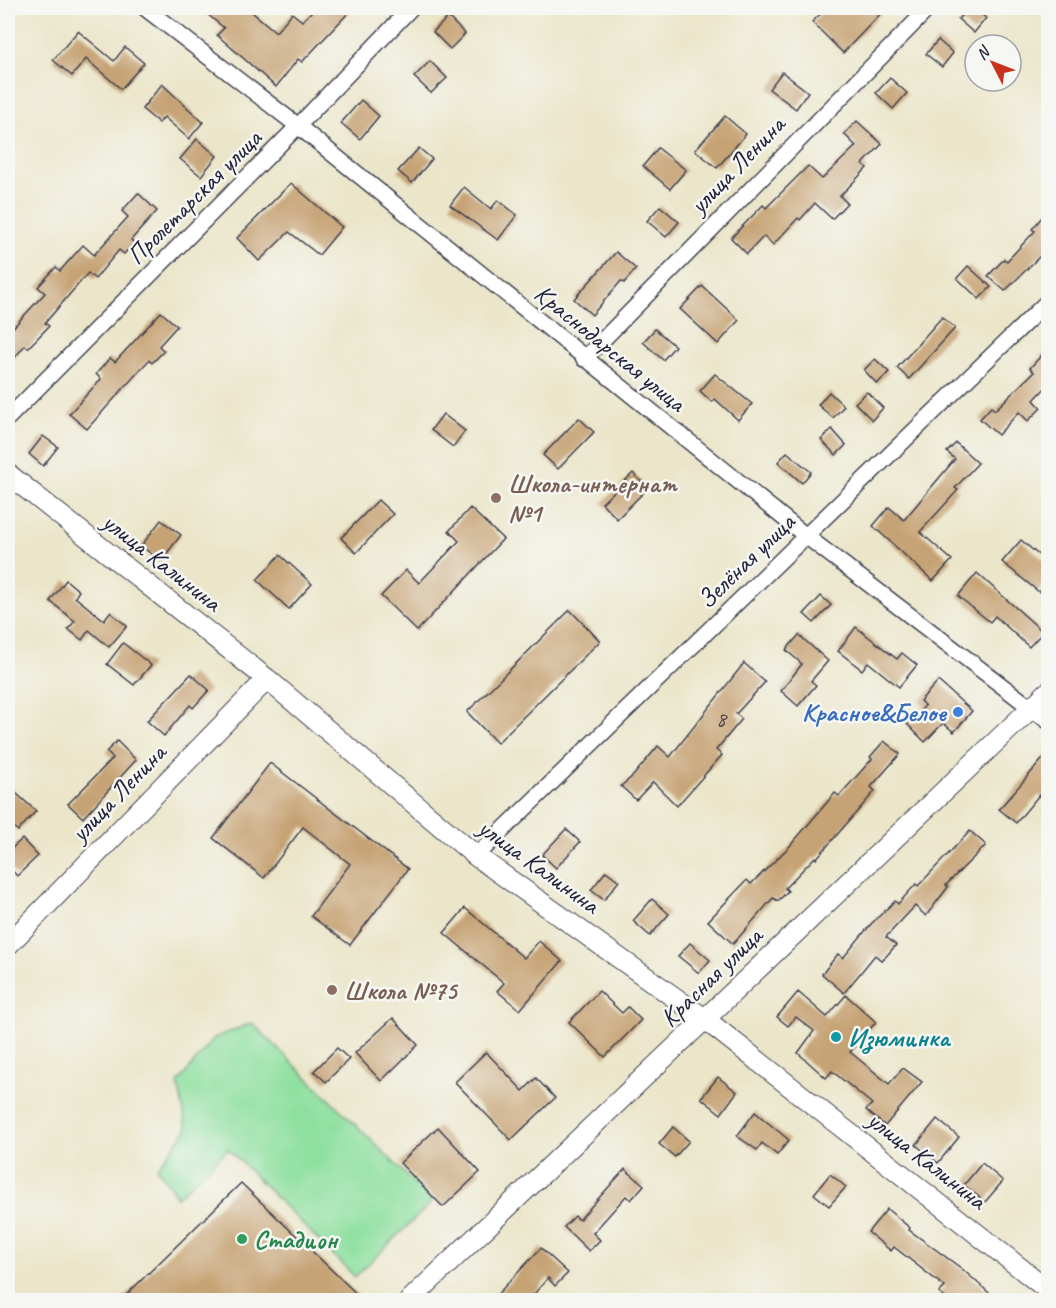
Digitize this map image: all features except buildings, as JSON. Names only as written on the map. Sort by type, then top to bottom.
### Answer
[{"type":"street","name":"Краснодарская улица","points":[[145,8],[298,126],[806,536],[1048,721]]},
{"type":"street","name":"Пролетарская улица","points":[[8,418],[298,126],[411,8]]},
{"type":"street","name":"улица Ленина","points":[[584,359],[929,8]]},
{"type":"street","name":"Зелёная улица","points":[[476,856],[1048,301]]},
{"type":"street","name":"улица Калинина","points":[[8,474],[267,679],[476,856],[706,1020],[1048,1290]]},
{"type":"street","name":"улица Ленина","points":[[8,945],[267,679]]},
{"type":"street","name":"Красная улица","points":[[410,1300],[1048,692]]},
{"type":"green space","points":[[252,1023],[433,1201],[355,1277],[228,1149],[177,1197],[157,1168],[187,1129],[178,1083],[214,1038]]},
{"type":"place","name":"Школа-интернат №1","points":[[496,498]]},
{"type":"place","name":"Красное&Белое","points":[[958,712]]},
{"type":"place","name":"Школа №75","points":[[332,990]]},
{"type":"place","name":"Изюминка","points":[[836,1037]]},
{"type":"place","name":"Стадион","points":[[242,1239]]}]
